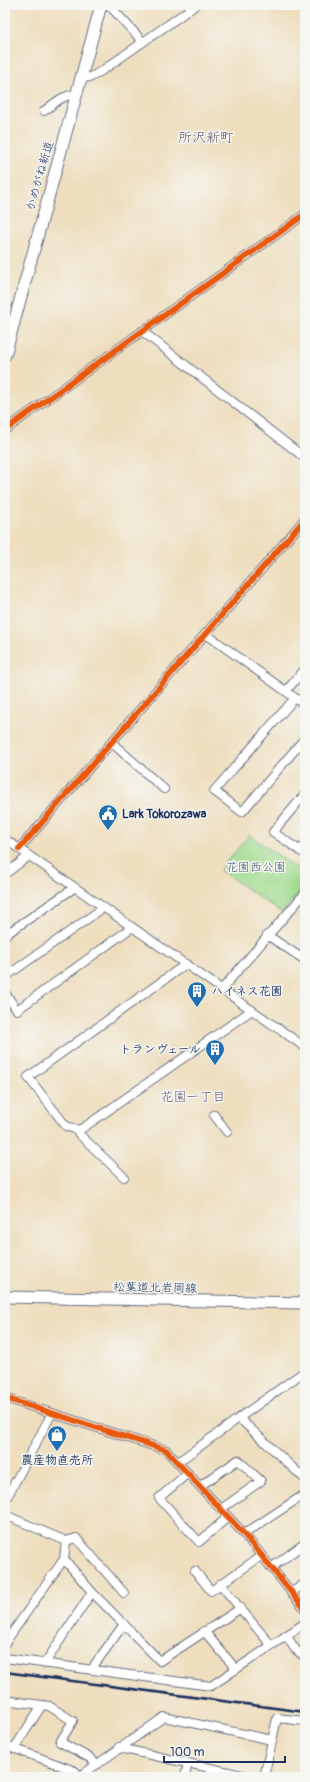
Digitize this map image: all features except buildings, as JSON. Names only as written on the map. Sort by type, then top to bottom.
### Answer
[{"type":"street","name":"かめがね新道","points":[[5,355],[101,5]]},
{"type":"street","points":[[109,5],[143,42]]},
{"type":"street","points":[[82,78],[91,77],[103,70],[196,5]]},
{"type":"street","points":[[44,111],[63,97],[71,94],[76,96]]},
{"type":"street","points":[[5,430],[305,214]]},
{"type":"street","points":[[142,331],[305,458]]},
{"type":"street","points":[[19,849],[305,519]]},
{"type":"street","points":[[206,634],[305,705]]},
{"type":"street","points":[[286,691],[305,669]]},
{"type":"street","points":[[295,698],[214,790],[242,812],[305,738]]},
{"type":"street","points":[[111,742],[164,789]]},
{"type":"street","points":[[303,850],[273,832],[305,794]]},
{"type":"street","points":[[5,839],[131,928],[222,988],[305,1047]]},
{"type":"street","points":[[5,874],[29,856]]},
{"type":"street","points":[[5,934],[74,888]]},
{"type":"street","points":[[222,988],[305,893]]},
{"type":"street","points":[[5,977],[103,908]]},
{"type":"street","points":[[5,993],[17,1010],[131,928]]},
{"type":"street","points":[[267,935],[304,958]]},
{"type":"street","points":[[186,964],[28,1077],[66,1126],[77,1130],[83,1128],[252,1010]]},
{"type":"street","points":[[214,1115],[227,1132]]},
{"type":"street","points":[[77,1130],[78,1134],[124,1177]]},
{"type":"street","name":"松葉道北岩岡線","points":[[5,1297],[305,1303]]},
{"type":"street","points":[[178,1462],[305,1371]]},
{"type":"street","points":[[5,1398],[161,1447],[166,1450],[244,1534],[305,1609]]},
{"type":"street","points":[[5,1501],[52,1413]]},
{"type":"street","points":[[239,1418],[305,1480]]},
{"type":"street","points":[[200,1486],[238,1460],[261,1481],[221,1509]]},
{"type":"street","points":[[188,1474],[160,1498],[199,1542],[228,1517]]},
{"type":"street","points":[[244,1534],[305,1494]]},
{"type":"street","points":[[5,1515],[66,1541],[76,1538],[124,1593]]},
{"type":"street","points":[[5,1643],[64,1560],[66,1541]]},
{"type":"street","points":[[271,1568],[305,1543]]},
{"type":"street","points":[[195,1571],[211,1591],[261,1556]]},
{"type":"street","points":[[64,1560],[92,1592],[160,1661],[241,1608]]},
{"type":"street","points":[[291,1593],[305,1583]]},
{"type":"street","points":[[220,1584],[271,1645]]},
{"type":"street","points":[[45,1663],[92,1592]]},
{"type":"street","points":[[5,1658],[211,1686],[305,1623]]},
{"type":"street","points":[[93,1670],[95,1664],[124,1624]]},
{"type":"street","points":[[204,1631],[236,1669]]},
{"type":"street","points":[[286,1635],[295,1649],[305,1657]]},
{"type":"street","points":[[5,1700],[49,1706],[73,1721],[60,1742],[90,1758],[96,1764]]},
{"type":"street","points":[[14,1749],[42,1705]]},
{"type":"street","points":[[5,1745],[75,1771],[80,1777],[119,1747],[164,1717],[272,1740]]},
{"type":"street","points":[[264,1777],[277,1718],[305,1721]]},
{"type":"street","points":[[119,1747],[124,1750],[251,1777]]},
{"type":"street","points":[[185,1777],[188,1763]]},
{"type":"green space","name":"花園西公園","points":[[249,835],[305,874],[305,886],[282,913],[220,870]]},
{"type":"railway","points":[[5,1672],[305,1712]]},
{"type":"cycle path","points":[[5,430],[305,214]]},
{"type":"cycle path","points":[[19,849],[305,519]]},
{"type":"cycle path","points":[[5,1398],[166,1450],[244,1534],[305,1609]]},
{"type":"place","name":"Lark Tokorozawa","points":[[108,831]]},
{"type":"place","name":"ハイネス花園","points":[[197,1008]]},
{"type":"place","name":"トランヴェール","points":[[215,1066]]},
{"type":"place","name":"農産物直売所","points":[[57,1452]]},
{"type":"district","name":"所沢新町","points":[[206,137]]},
{"type":"district","name":"花園一丁目","points":[[193,1097]]}]
